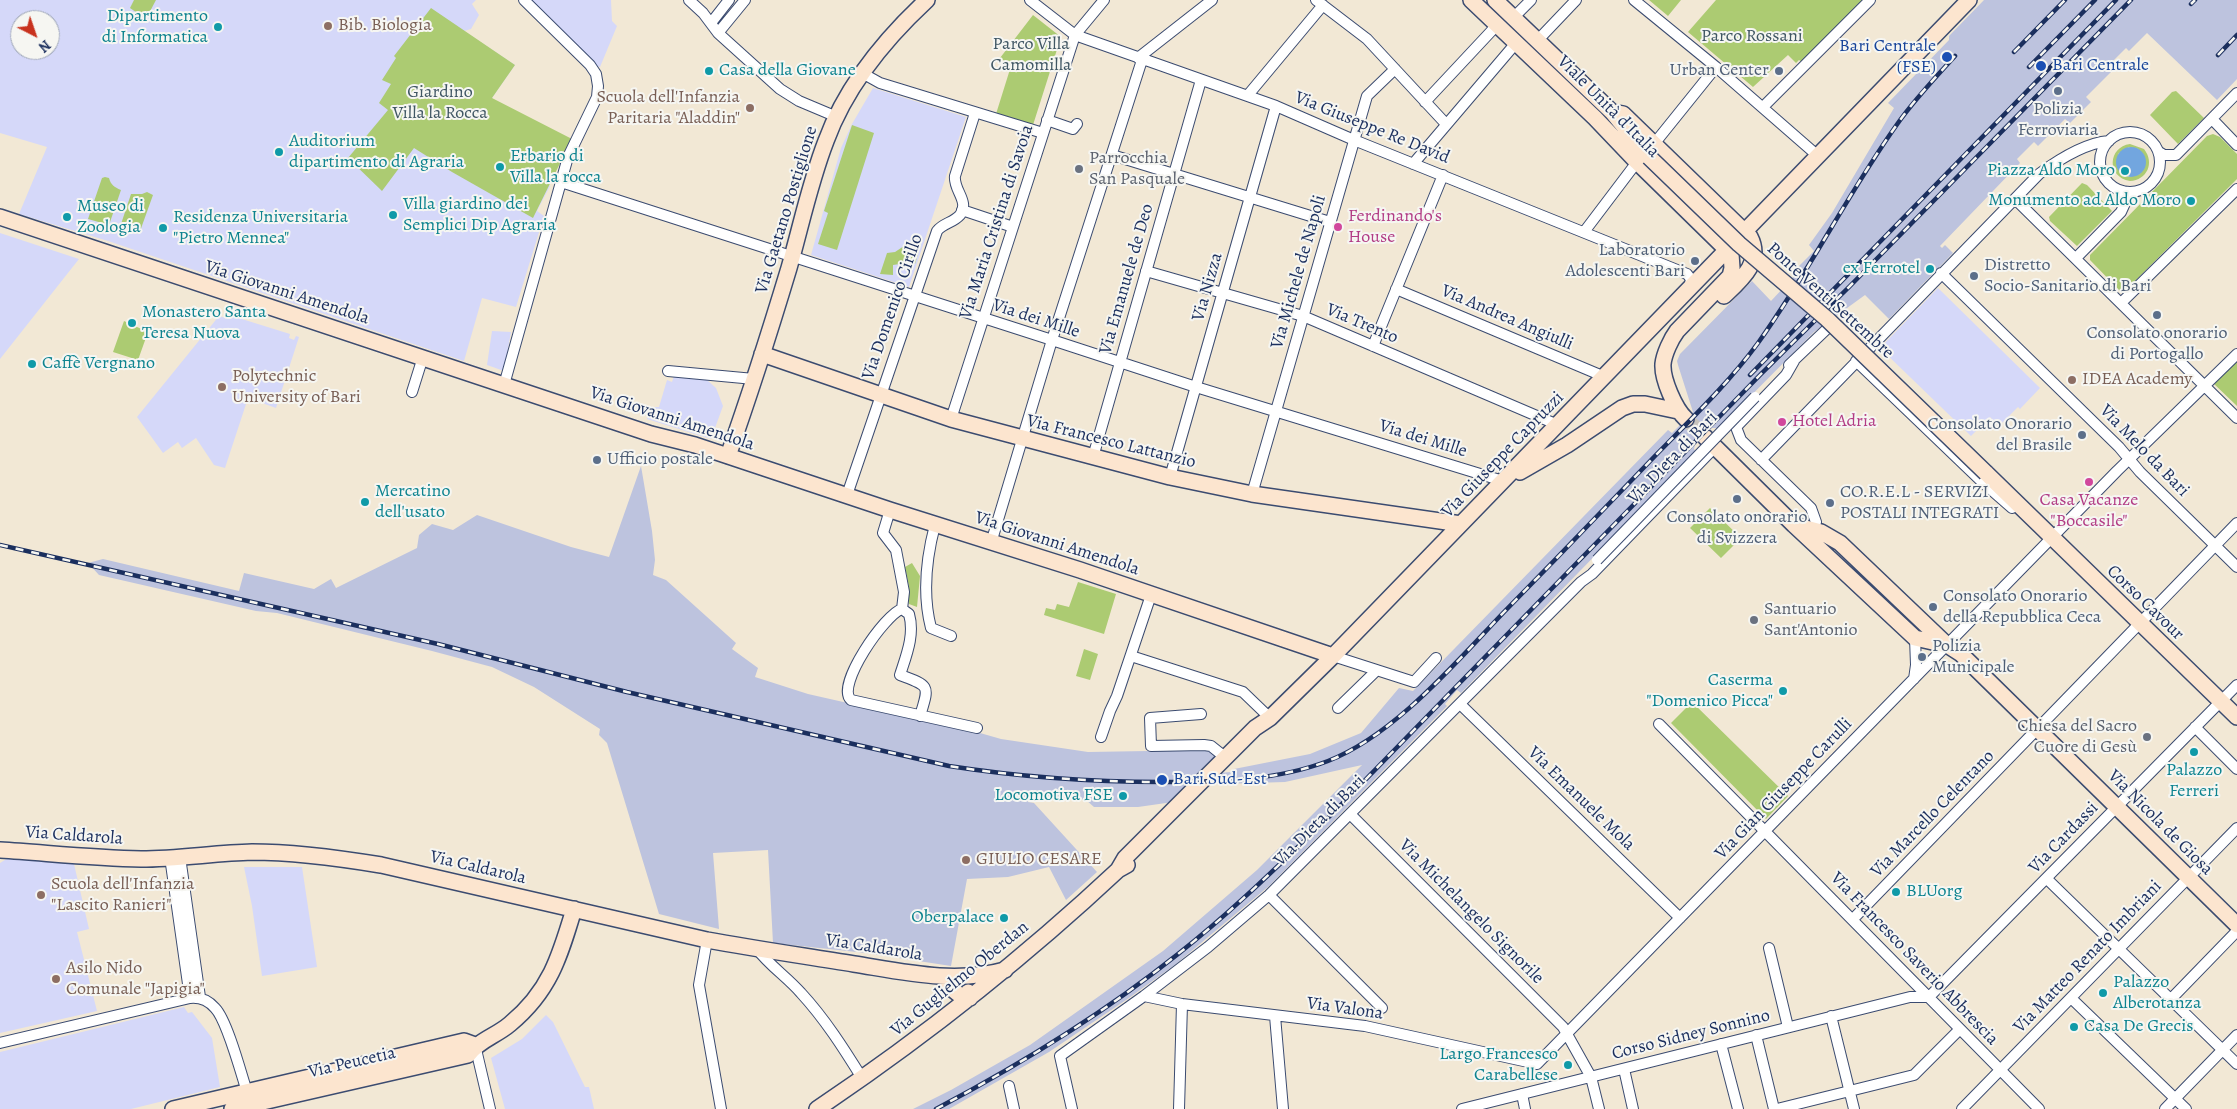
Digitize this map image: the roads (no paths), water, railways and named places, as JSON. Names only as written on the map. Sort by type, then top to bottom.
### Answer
[{"type":"main road","name":"Via Gaetano Postiglione","points":[[728,456],[762,354],[826,140],[862,73],[899,26],[927,0]]},
{"type":"main road","name":"Viale Unità d'Italia","points":[[1471,0],[1595,118],[1646,154],[1749,238]]},
{"type":"main road","name":"Viale Unità d'Italia","points":[[1495,0],[1612,112],[1725,248]]},
{"type":"main road","points":[[1670,346],[1678,342],[1746,274],[1753,261],[1749,238],[1818,156],[1969,0]]},
{"type":"main road","name":"Ponte Venti Settembre","points":[[1646,154],[1739,244],[1821,314],[1986,473]]},
{"type":"main road","name":"Via Giovanni Amendola","points":[[0,217],[651,434],[728,456],[935,525],[1080,570],[1332,656]]},
{"type":"main road","name":"Via Giuseppe Capruzzi","points":[[1332,656],[1700,280],[1725,248],[1749,238]]},
{"type":"main road","points":[[1503,481],[1567,445],[1622,408],[1633,404],[1645,404],[1682,415],[1668,385],[1663,364],[1677,331],[1730,276],[1732,268],[1725,248]]},
{"type":"main road","name":"Via Francesco Lattanzio","points":[[762,354],[951,419],[1170,477],[1252,494],[1461,524]]},
{"type":"main road","points":[[1710,442],[1794,525],[1812,535],[1827,555],[1915,638],[1947,645]]},
{"type":"main road","name":"Corso Cavour","points":[[1986,473],[2237,717]]},
{"type":"main road","name":"Via Nicola de Giosa","points":[[1812,535],[1830,536],[1840,543],[1947,645],[1961,654],[2237,925]]},
{"type":"main road","name":"Via Guglielmo Oberdan","points":[[818,1109],[939,1023],[1005,970],[1118,870],[1130,864],[1180,817],[1262,734],[1270,718],[1332,656]]},
{"type":"main road","name":"Via Guglielmo Oberdan","points":[[1118,870],[1124,858],[1261,722],[1270,718]]},
{"type":"main road","name":"Via Caldarola","points":[[0,850],[107,858],[175,857],[252,852],[288,853],[341,859],[381,865],[707,940],[949,980]]},
{"type":"main road","name":"Via Peucetia","points":[[232,1109],[251,1102],[274,1105],[468,1055],[475,1045],[510,1025],[538,997],[554,971],[574,909]]},
{"type":"main road","points":[[949,980],[1005,970]]},
{"type":"main road","points":[[949,980],[962,997],[970,998]]},
{"type":"main road","points":[[939,1023],[949,1000],[949,980]]},
{"type":"main road","points":[[173,1109],[251,1102],[464,1041],[475,1045]]},
{"type":"street","points":[[504,385],[568,156],[597,97],[598,86],[596,74],[590,65],[524,0]]},
{"type":"street","points":[[689,0],[711,23],[718,34],[780,89],[799,101],[837,117]]},
{"type":"street","points":[[711,23],[729,0]]},
{"type":"street","points":[[718,34],[745,0]]},
{"type":"street","name":"Via Giuseppe Re David","points":[[1030,0],[1075,35],[1248,95],[1354,140],[1687,274],[1691,279],[1688,292]]},
{"type":"street","points":[[1075,35],[1104,0]]},
{"type":"street","points":[[991,542],[1019,452],[1021,439],[1112,155],[1140,59],[1212,0]]},
{"type":"street","points":[[1513,18],[1531,0]]},
{"type":"street","points":[[1537,41],[1576,0]]},
{"type":"street","points":[[1634,0],[1716,66],[1818,156]]},
{"type":"street","points":[[1763,107],[1870,0]]},
{"type":"street","points":[[1248,95],[1319,3],[1367,39],[1446,124]]},
{"type":"street","points":[[1425,102],[1497,26]]},
{"type":"street","name":"Via Maria Cristina di Savoia","points":[[951,419],[1075,35]]},
{"type":"street","points":[[1413,164],[1516,43]]},
{"type":"street","points":[[1584,232],[1716,66]]},
{"type":"street","name":"Via Michele de Napoli","points":[[1252,494],[1367,96],[1395,69]]},
{"type":"street","points":[[862,73],[873,81],[1043,133]]},
{"type":"street","name":"Via Emanuele de Deo","points":[[1093,458],[1201,80]]},
{"type":"street","points":[[2158,152],[2164,155],[2178,153],[2237,93]]},
{"type":"street","name":"Via Nizza","points":[[1170,477],[1224,294],[1276,106]]},
{"type":"street","points":[[975,113],[954,176],[954,183],[963,202],[962,210],[1013,228]]},
{"type":"street","points":[[2212,119],[2237,145]]},
{"type":"street","points":[[1047,120],[1073,129],[1077,124]]},
{"type":"street","points":[[2134,132],[2150,139],[2158,152],[2160,165],[2152,183],[2139,190],[2124,191],[2110,184],[2102,170],[2101,155],[2109,141],[2116,136],[2134,132]]},
{"type":"street","points":[[1812,535],[1816,522],[1811,508],[1761,460],[2039,174],[2055,162],[2101,142],[2109,141]]},
{"type":"street","points":[[1112,155],[1330,222]]},
{"type":"street","points":[[1372,346],[1443,175]]},
{"type":"street","name":"Via dei Mille","points":[[561,182],[1052,340],[1120,364],[1503,481]]},
{"type":"street","points":[[2122,303],[2237,189]]},
{"type":"street","points":[[2076,258],[2121,212],[2126,201],[2124,191]]},
{"type":"street","points":[[2015,199],[2237,418]]},
{"type":"street","name":"Via Domenico Cirillo","points":[[847,495],[936,231],[958,217],[962,210]]},
{"type":"street","name":"Via Trento","points":[[1146,271],[1303,316],[1558,425]]},
{"type":"street","name":"Via Melo da Bari","points":[[1941,273],[2119,447],[2129,460],[2237,567]]},
{"type":"street","name":"Via Andrea Angiulli","points":[[1396,289],[1605,377]]},
{"type":"street","name":"Via Dieta di Bari","points":[[1582,582],[1585,574],[1597,560],[1755,396],[1832,325],[1859,358]]},
{"type":"street","name":"Via Gian Giuseppe Carulli","points":[[1539,1062],[2052,538],[2237,354]]},
{"type":"street","points":[[412,391],[423,357]]},
{"type":"street","name":"Corso Cavour","points":[[1859,358],[1980,480],[2014,509],[2029,515]]},
{"type":"street","name":"Via Dieta di Bari","points":[[1761,460],[1741,440],[1736,427],[1786,375],[1794,362]]},
{"type":"street","points":[[668,371],[754,379]]},
{"type":"street","name":"Via Dieta di Bari","points":[[1072,1109],[1060,1056],[1144,996],[1208,947],[1269,896],[1592,574],[1710,442]]},
{"type":"street","points":[[890,510],[883,533],[896,550],[904,592],[902,609]]},
{"type":"street","name":"Via Marcello Celentano","points":[[1853,919],[2237,523]]},
{"type":"street","points":[[935,525],[927,559],[926,609],[931,628],[951,636]]},
{"type":"street","points":[[1827,555],[1826,546],[1829,542],[1840,543]]},
{"type":"street","points":[[1101,737],[1151,595]]},
{"type":"street","points":[[902,609],[892,615],[876,634],[858,662],[846,692],[851,700],[977,728]]},
{"type":"street","points":[[902,609],[909,614],[911,626],[910,643],[900,675],[921,682],[925,686],[927,691],[920,716]]},
{"type":"street","points":[[1914,679],[1916,665],[1915,638]]},
{"type":"street","points":[[1131,656],[1243,692],[1270,718]]},
{"type":"street","points":[[1332,656],[1414,682],[1436,658]]},
{"type":"street","points":[[1338,708],[1377,670]]},
{"type":"street","name":"Via Cardassi","points":[[1929,997],[2237,685]]},
{"type":"street","name":"Via Emanuele Mola","points":[[1460,704],[1680,918]]},
{"type":"street","points":[[1201,714],[1150,718],[1150,746],[1211,746],[1226,758]]},
{"type":"street","name":"Via Francesco Saverio Abbrescia","points":[[1659,724],[2039,1109]]},
{"type":"street","points":[[2195,727],[2237,769]]},
{"type":"street","name":"Via Michelangelo Signorile","points":[[1350,814],[1568,1034]]},
{"type":"street","name":"Via Matteo Renato Imbriani","points":[[1962,1109],[2237,828]]},
{"type":"street","points":[[175,857],[195,998]]},
{"type":"street","points":[[2047,879],[2237,1064]]},
{"type":"street","points":[[1269,896],[1382,1008]]},
{"type":"street","points":[[2171,999],[2237,931]]},
{"type":"street","points":[[707,940],[699,985],[721,1109]]},
{"type":"street","points":[[1769,948],[1788,1027]]},
{"type":"street","points":[[757,949],[768,964],[799,990],[812,1004],[862,1078]]},
{"type":"street","name":"Via Valona","points":[[1144,996],[1182,1004],[1365,1026],[1513,1060],[1534,1064],[1539,1062]]},
{"type":"street","name":"Corso Sidney Sonnino","points":[[1462,1109],[1910,997],[1929,997]]},
{"type":"street","points":[[0,1042],[195,998],[216,1008],[224,1024],[251,1102]]},
{"type":"street","points":[[2071,998],[2186,1109]]},
{"type":"street","points":[[1178,1109],[1182,1004]]},
{"type":"street","points":[[1275,1016],[1282,1109]]},
{"type":"street","points":[[1831,1016],[1854,1109]]},
{"type":"street","points":[[1756,1035],[1776,1109],[1914,1075],[1960,1029]]},
{"type":"street","points":[[1568,1034],[1592,1077],[1599,1109]]},
{"type":"street","points":[[2165,1109],[2237,1035]]},
{"type":"street","points":[[1721,1044],[1738,1109]]},
{"type":"street","points":[[475,1045],[490,1109]]},
{"type":"street","points":[[1624,1069],[1633,1109]]},
{"type":"street","points":[[1009,1086],[1014,1109]]},
{"type":"street","points":[[1522,1094],[1525,1109]]},
{"type":"water","points":[[2131,147],[2142,151],[2146,162],[2142,173],[2131,177],[2120,173],[2116,162],[2120,151]]},
{"type":"tunnel","points":[[1686,419],[1705,437]]},
{"type":"railway","points":[[2014,52],[2065,0]]},
{"type":"railway","points":[[2029,67],[2095,0]]},
{"type":"railway","points":[[1750,375],[2116,0]]},
{"type":"railway","points":[[936,1109],[1030,1056],[1091,1018],[1150,976],[1198,938],[1257,886],[1332,814],[1761,374],[2131,0]]},
{"type":"railway","points":[[2191,4],[2195,0]]},
{"type":"railway","points":[[2218,55],[2237,35]]},
{"type":"railway","points":[[0,545],[438,644],[627,692],[949,766],[1056,778],[1162,782],[1246,779],[1308,768],[1353,749],[1401,716],[1445,674],[1721,387],[1758,343],[1777,316],[1862,177],[1898,123],[1918,97],[1955,56]]},
{"type":"place","name":"Bib. Biologia","points":[[328,26]]},
{"type":"place","name":"Dipartimento di Informatica","points":[[218,27]]},
{"type":"place","name":"Bari Centrale (FSE)","points":[[1947,57]]},
{"type":"place","name":"Bari Centrale","points":[[2041,66]]},
{"type":"place","name":"Casa della Giovane","points":[[709,71]]},
{"type":"place","name":"Urban Center","points":[[1779,71]]},
{"type":"place","name":"Polizia Ferroviaria","points":[[2058,91]]},
{"type":"place","name":"Scuola dell'Infanzia Paritaria \"Aladdin\"","points":[[750,108]]},
{"type":"place","name":"Auditorium dipartimento di Agraria","points":[[279,152]]},
{"type":"place","name":"Erbario di Villa la rocca","points":[[500,167]]},
{"type":"place","name":"Parrocchia San Pasquale","points":[[1079,169]]},
{"type":"place","name":"Piazza Aldo Moro","points":[[2125,171]]},
{"type":"place","name":"Monumento ad Aldo Moro","points":[[2191,201]]},
{"type":"place","name":"Villa giardino dei Semplici Dip Agraria","points":[[393,215]]},
{"type":"place","name":"Museo di Zoologia","points":[[67,217]]},
{"type":"place","name":"Ferdinando's House","points":[[1338,227]]},
{"type":"place","name":"Residenza Universitaria \"Pietro Mennea\"","points":[[163,228]]},
{"type":"place","name":"Laboratorio Adolescenti Bari","points":[[1695,261]]},
{"type":"place","name":"ex Ferrotel","points":[[1930,269]]},
{"type":"place","name":"Distretto Socio-Sanitario di Bari","points":[[1974,276]]},
{"type":"place","name":"Consolato onorario di Portogallo","points":[[2157,315]]},
{"type":"place","name":"Monastero Santa Teresa Nuova","points":[[132,323]]},
{"type":"place","name":"Caffè Vergnano","points":[[32,364]]},
{"type":"place","name":"IDEA Academy","points":[[2072,380]]},
{"type":"place","name":"Polytechnic University of Bari","points":[[222,387]]},
{"type":"place","name":"Hotel Adria","points":[[1782,422]]},
{"type":"place","name":"Consolato Onorario del Brasile","points":[[2082,435]]},
{"type":"place","name":"Ufficio postale","points":[[597,460]]},
{"type":"place","name":"Casa Vacanze \"Boccasile\"","points":[[2089,482]]},
{"type":"place","name":"Consolato onorario di Svizzera","points":[[1737,499]]},
{"type":"place","name":"Mercatino dell'usato","points":[[365,502]]},
{"type":"place","name":"CO.R.E.L - SERVIZI POSTALI INTEGRATI","points":[[1830,503]]},
{"type":"place","name":"Consolato Onorario della Repubblica Ceca","points":[[1933,607]]},
{"type":"place","name":"Santuario Sant'Antonio","points":[[1754,620]]},
{"type":"place","name":"Polizia Municipale","points":[[1922,657]]},
{"type":"place","name":"Caserma \"Domenico Picca\"","points":[[1783,691]]},
{"type":"place","name":"Chiesa del Sacro Cuore di Gesù","points":[[2147,737]]},
{"type":"place","name":"Palazzo Ferreri","points":[[2194,752]]},
{"type":"place","name":"Bari Sud-Est","points":[[1162,780]]},
{"type":"place","name":"Locomotiva FSE","points":[[1123,796]]},
{"type":"place","name":"GIULIO CESARE","points":[[966,860]]},
{"type":"place","name":"BLUorg","points":[[1896,892]]},
{"type":"place","name":"Scuola dell'Infanzia \"Lascito Ranieri\"","points":[[41,895]]},
{"type":"place","name":"Oberpalace","points":[[1004,918]]},
{"type":"place","name":"Asilo Nido Comunale \"Japigia\"","points":[[56,979]]},
{"type":"place","name":"Palazzo Alberotanza","points":[[2103,993]]},
{"type":"place","name":"Casa De Grecis","points":[[2074,1027]]},
{"type":"place","name":"Largo Francesco Carabellese","points":[[1568,1065]]},
{"type":"park label","name":"Parco Rossani","points":[[1752,37]]},
{"type":"park label","name":"Parco Villa Camomilla","points":[[1031,55]]},
{"type":"park label","name":"Giardino Villa la Rocca","points":[[440,104]]}]
